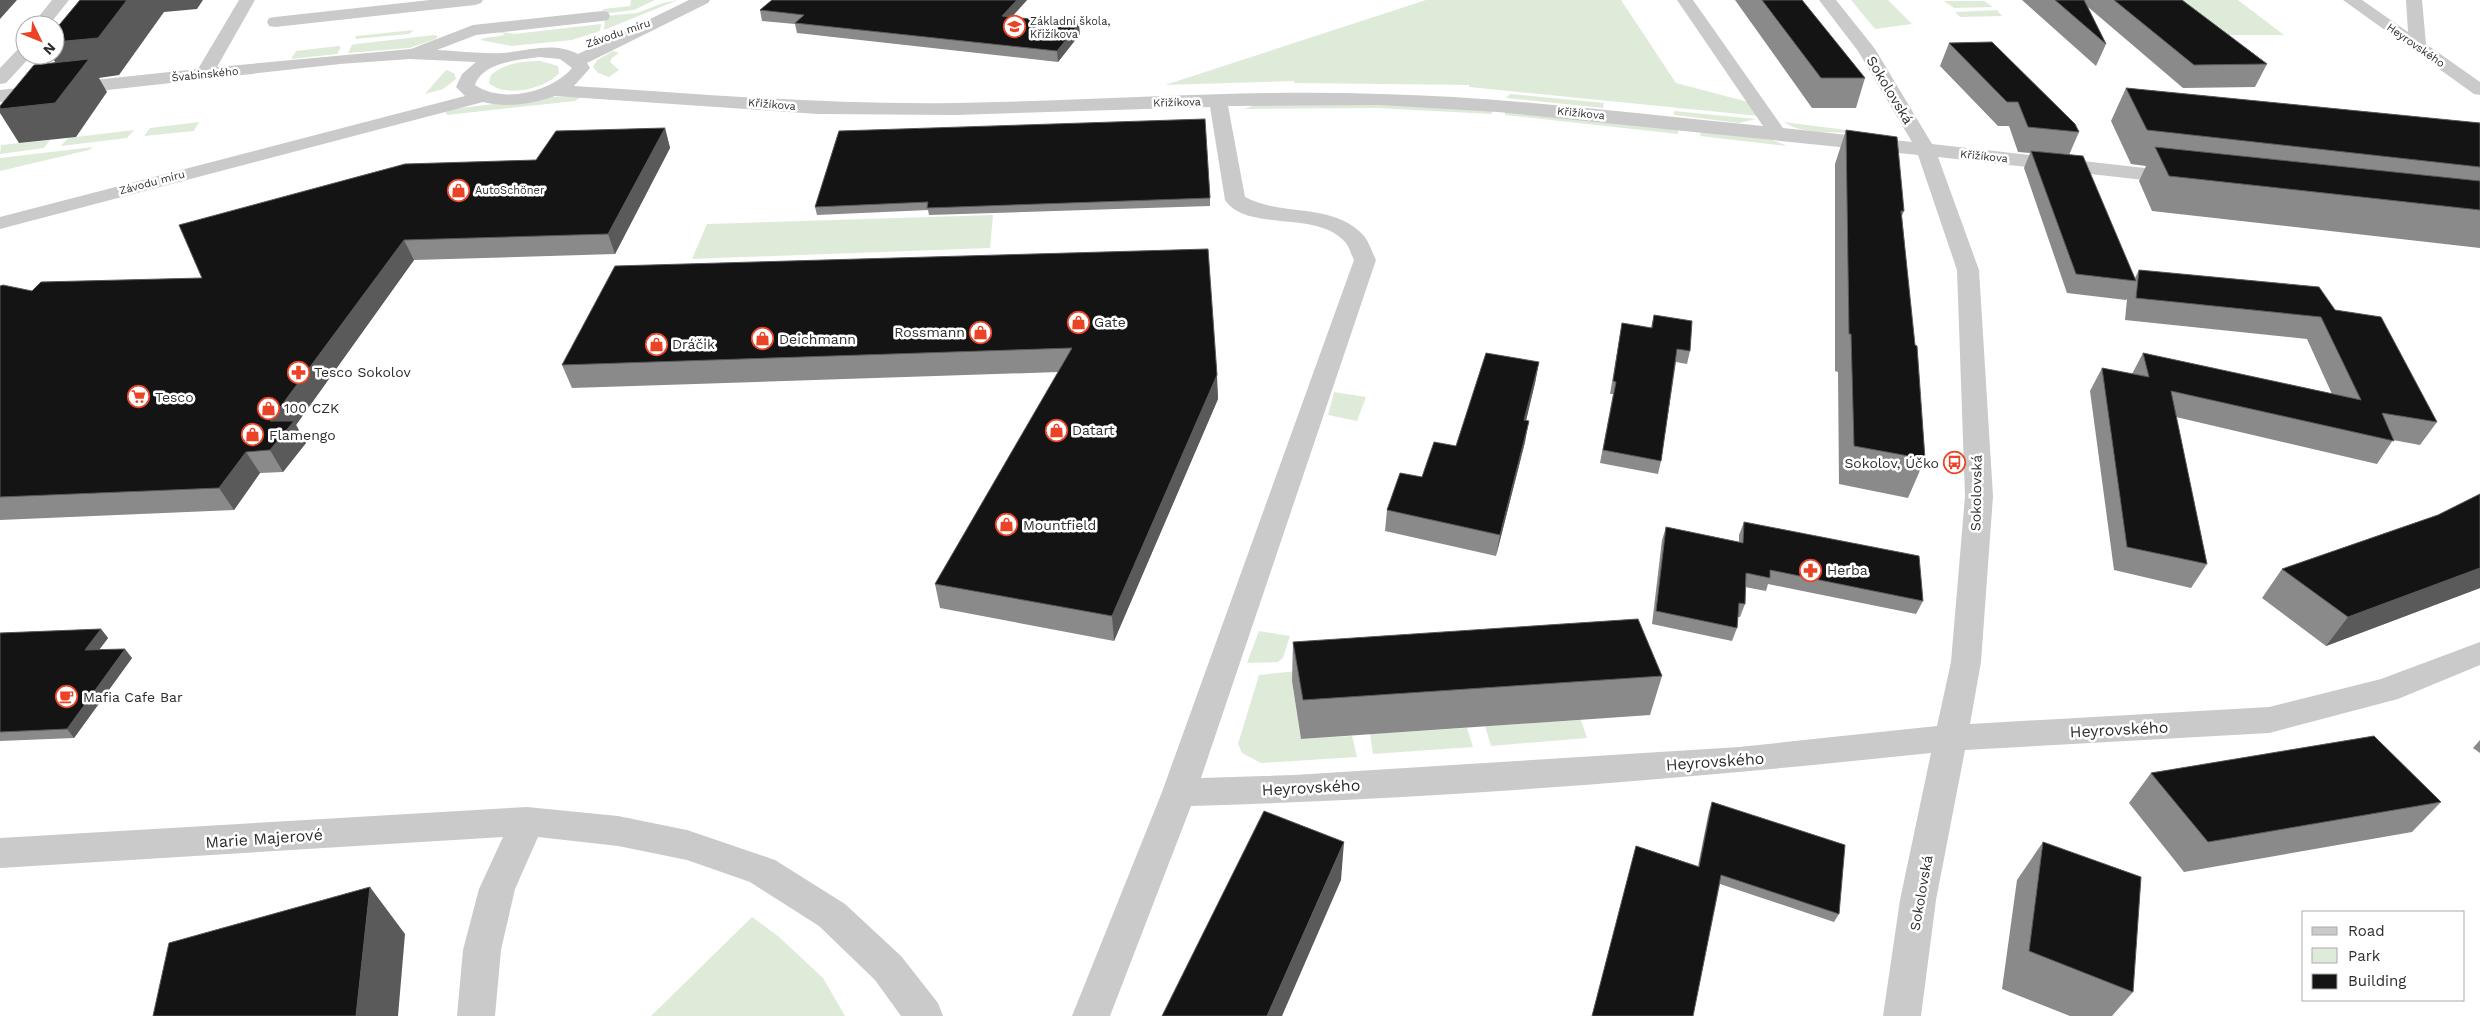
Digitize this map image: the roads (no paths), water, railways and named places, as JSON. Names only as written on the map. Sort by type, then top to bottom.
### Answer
[{"type":"street","points":[[48,15],[61,0]]},
{"type":"street","points":[[204,74],[247,0]]},
{"type":"street","points":[[275,22],[475,0]]},
{"type":"street","name":"Závodu míru","points":[[0,223],[304,142],[482,98],[517,99],[554,90],[578,68],[702,0]]},
{"type":"street","points":[[1685,0],[1777,133]]},
{"type":"street","name":"Sokolovská","points":[[1827,0],[1866,49],[1926,150],[1968,270],[1979,496],[1966,662],[1918,900],[1902,1016]]},
{"type":"street","name":"Heyrovského","points":[[2351,0],[2480,90]]},
{"type":"street","points":[[2414,0],[2417,46]]},
{"type":"street","name":"Závodu míru","points":[[556,53],[679,12]]},
{"type":"street","points":[[410,54],[473,30],[602,16]]},
{"type":"street","points":[[503,58],[530,53],[556,53]]},
{"type":"street","name":"Křižíkova","points":[[556,53],[570,56],[578,68],[679,97]]},
{"type":"street","name":"Švabinského","points":[[410,54],[470,79],[471,93],[482,98]]},
{"type":"street","name":"Švabinského","points":[[0,96],[340,59],[410,54],[503,58]]},
{"type":"street","name":"Závodu míru","points":[[304,142],[470,79],[503,58]]},
{"type":"street","points":[[0,79],[15,63]]},
{"type":"street","name":"Křižíkova","points":[[554,90],[679,97],[818,108],[956,109],[1218,100],[1380,99],[1498,106],[1777,133],[2203,180]]},
{"type":"street","points":[[1091,1016],[1179,792],[1365,260],[1362,247],[1354,237],[1340,227],[1306,216],[1254,210],[1242,206],[1235,200],[1218,100]]},
{"type":"street","name":"Heyrovského","points":[[1179,792],[1294,789],[1730,760],[1950,738],[2270,720],[2387,690],[2480,653]]},
{"type":"street","points":[[476,1016],[482,950],[497,889],[527,821]]},
{"type":"street","name":"Marie Majerové","points":[[0,853],[225,841],[527,821],[618,831],[688,845],[762,871],[832,915],[888,968],[924,1016]]},
{"type":"place","name":"Základní škola, Křižíkova","points":[[1014,27]]},
{"type":"place","name":"AutoSchöner","points":[[459,190]]},
{"type":"place","name":"Gate","points":[[1078,322]]},
{"type":"place","name":"Rossmann","points":[[981,332]]},
{"type":"place","name":"Deichmann","points":[[763,339]]},
{"type":"place","name":"Dráčik","points":[[656,344]]},
{"type":"place","name":"Tesco Sokolov","points":[[298,372]]},
{"type":"place","name":"Tesco","points":[[139,397]]},
{"type":"place","name":"100 CZK","points":[[268,408]]},
{"type":"place","name":"Datart","points":[[1056,430]]},
{"type":"place","name":"Flamengo","points":[[253,435]]},
{"type":"place","name":"Sokolov, Účko","points":[[1955,463]]},
{"type":"place","name":"Mountfield","points":[[1007,525]]},
{"type":"place","name":"Herba","points":[[1811,570]]},
{"type":"place","name":"Mafia Cafe Bar","points":[[67,697]]}]
